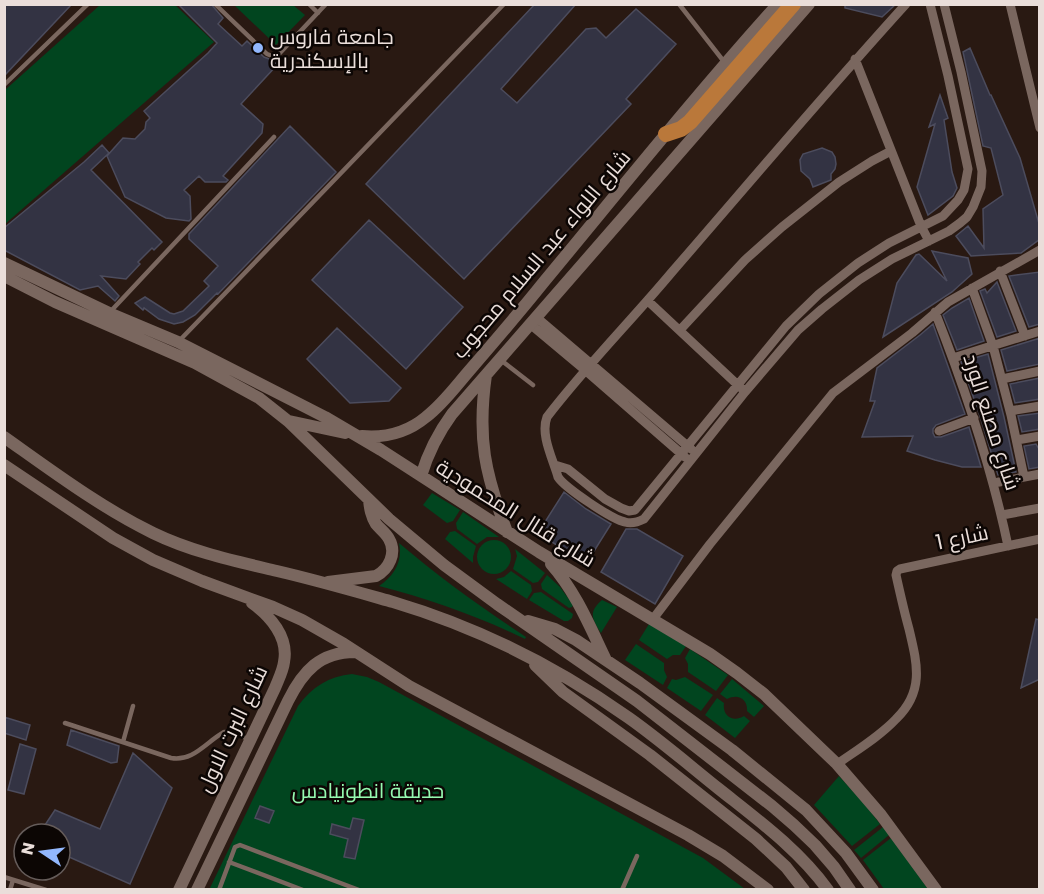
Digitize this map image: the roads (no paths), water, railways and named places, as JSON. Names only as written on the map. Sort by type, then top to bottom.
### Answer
[{"type":"highway","points":[[666,134],[681,129],[690,122],[793,4]]},
{"type":"main road","name":"شارع اللواء عبد السلام محجوب","points":[[288,421],[358,436],[376,437],[396,433],[426,417],[502,333],[725,63],[778,4]]},
{"type":"main road","name":"شارع اللواء عبد السلام محجوب","points":[[421,476],[430,450],[452,414],[809,4]]},
{"type":"main road","name":"شارع قنال المحمودية","points":[[4,263],[178,342],[358,436],[539,552],[710,654],[789,716],[837,764],[882,815],[936,890]]},
{"type":"main road","points":[[4,276],[55,302],[195,363],[259,398],[288,421],[389,519],[444,565],[496,604],[637,701],[772,806],[815,845],[850,890]]},
{"type":"main road","points":[[486,375],[481,421],[484,455],[490,482],[507,532]]},
{"type":"main road","points":[[4,437],[86,494],[153,533],[201,552],[383,599],[429,614],[526,655],[631,719],[795,852],[828,890]]},
{"type":"main road","points":[[4,465],[123,544],[202,581],[302,620],[345,644],[437,702],[688,835],[723,856],[768,890]]},
{"type":"main road","points":[[321,583],[376,576],[388,565],[392,555],[391,544],[372,517],[369,500]]},
{"type":"main road","points":[[539,552],[567,584],[607,661]]},
{"type":"main road","name":"شارع البرت الاول","points":[[179,890],[250,740],[285,659],[280,632],[271,618],[242,595]]},
{"type":"main road","points":[[520,620],[544,625],[565,634],[702,727],[799,804],[846,853],[873,890]]},
{"type":"main road","name":"شارع البرت الاول","points":[[197,890],[299,681],[315,663],[328,656],[341,652],[355,652]]},
{"type":"main road","points":[[526,655],[563,692],[650,755],[756,839],[786,867],[804,890]]},
{"type":"main road","points":[[189,867],[204,874]]},
{"type":"street","points":[[906,4],[855,59],[648,301],[588,367],[545,422],[546,436],[561,483],[621,521],[631,523],[644,519],[689,453],[741,388],[786,326],[819,294],[870,254],[940,218],[952,207],[964,190],[968,169],[930,4]]},
{"type":"street","points":[[741,388],[822,309],[867,274],[949,231],[966,217],[973,207],[981,187],[982,171],[944,4]]},
{"type":"street","points":[[1010,4],[1040,128]]},
{"type":"street","points":[[855,59],[929,241]]},
{"type":"street","points":[[680,330],[745,260],[782,227],[839,182],[891,151]]},
{"type":"street","points":[[653,619],[710,544],[833,393],[912,333],[948,302],[1037,251],[1040,262]]},
{"type":"street","points":[[1000,272],[1025,336]]},
{"type":"street","points":[[972,288],[993,346],[1024,477]]},
{"type":"street","points":[[648,301],[741,388]]},
{"type":"street","name":"شارع مصنع الورد","points":[[935,312],[974,418],[994,483],[1008,546]]},
{"type":"street","points":[[533,320],[689,453]]},
{"type":"street","points":[[953,358],[1040,332]]},
{"type":"street","points":[[1002,379],[1040,371]]},
{"type":"street","points":[[1010,411],[1040,406]]},
{"type":"street","points":[[939,431],[974,418]]},
{"type":"street","points":[[1017,440],[1040,436]]},
{"type":"street","points":[[555,465],[568,469],[605,499],[629,511],[635,510],[689,453]]},
{"type":"street","points":[[994,483],[1040,474]]},
{"type":"street","points":[[1002,515],[1040,508]]},
{"type":"street","points":[[635,510],[644,519]]},
{"type":"street","name":"شارع 1","points":[[837,764],[896,719],[913,693],[916,682],[916,661],[896,575],[897,571],[1040,539]]},
{"type":"lane","points":[[4,85],[88,4]]},
{"type":"lane","points":[[215,4],[272,57],[279,54],[326,4]]},
{"type":"lane","points":[[309,4],[318,13]]},
{"type":"lane","points":[[178,342],[504,4]]},
{"type":"lane","points":[[679,4],[725,63]]},
{"type":"lane","points":[[110,313],[274,137]]},
{"type":"lane","points":[[500,359],[533,385]]},
{"type":"lane","points":[[123,742],[133,706]]},
{"type":"lane","points":[[65,723],[178,759],[191,756],[224,732],[231,732],[250,740]]},
{"type":"lane","points":[[221,889],[235,847],[240,845],[359,890]]},
{"type":"lane","points":[[622,890],[637,856]]},
{"type":"lane","points":[[229,862],[303,890]]},
{"type":"lane","points":[[22,882],[46,890]]},
{"type":"place","name":"جامعة فاروس بالإسكندرية","points":[[258,48]]},
{"type":"park label","name":"حديقة انطونيادس","points":[[368,790]]}]
